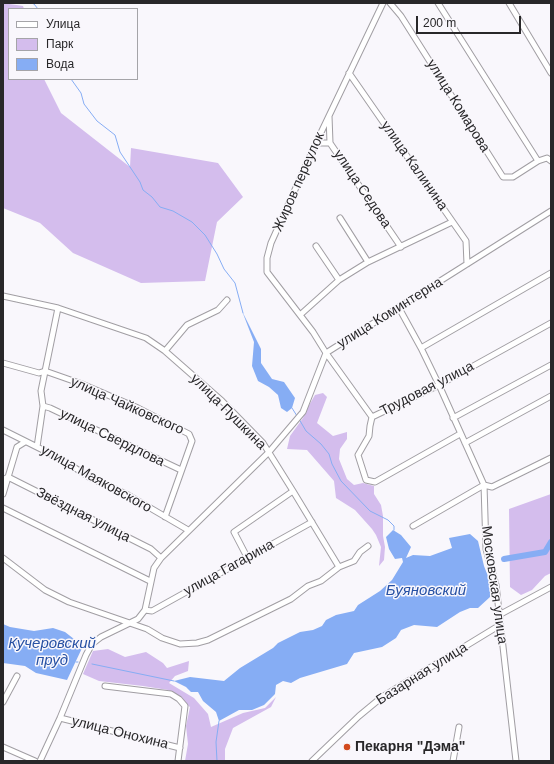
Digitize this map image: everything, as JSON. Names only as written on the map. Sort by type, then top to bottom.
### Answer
[{"type":"street","name":"Жиров переулок","points":[[326,353],[313,332],[267,272],[267,258],[271,243],[316,144],[383,3]]},
{"type":"street","name":"улица Комарова","points":[[390,3],[402,16],[503,177],[513,177],[538,161]]},
{"type":"street","points":[[438,3],[538,161],[546,158],[551,161]]},
{"type":"street","points":[[509,3],[551,73]]},
{"type":"street","name":"улица Калинина","points":[[349,73],[466,241],[467,264]]},
{"type":"street","points":[[329,116],[330,143]]},
{"type":"street","name":"улица Седова","points":[[316,144],[330,143],[401,247]]},
{"type":"street","name":"улица Коминтерна","points":[[269,452],[303,412],[326,353],[550,213]]},
{"type":"street","points":[[340,218],[368,262]]},
{"type":"street","points":[[300,315],[339,280],[368,262],[452,222]]},
{"type":"street","points":[[316,246],[339,280]]},
{"type":"street","points":[[421,348],[551,273]]},
{"type":"street","name":"улица Пушкина","points":[[3,296],[58,308],[146,338],[165,351],[222,401],[263,443],[269,452],[161,558],[154,568],[145,610]]},
{"type":"street","points":[[165,351],[187,325],[218,310],[227,300]]},
{"type":"street","points":[[37,447],[43,406],[41,391],[58,308]]},
{"type":"street","name":"Московская улица","points":[[400,308],[439,385],[484,485],[486,549],[496,585],[516,761]]},
{"type":"street","name":"Трудовая улица","points":[[326,353],[372,417],[439,385],[551,323]]},
{"type":"street","name":"улица Чайковского","points":[[3,364],[40,373],[45,371],[82,384],[138,408],[189,434],[192,441],[165,517]]},
{"type":"street","points":[[453,418],[551,364]]},
{"type":"street","points":[[465,443],[551,396]]},
{"type":"street","name":"улица Свердлова","points":[[43,406],[181,470]]},
{"type":"street","points":[[372,417],[370,436],[358,455],[366,480],[375,482],[460,434]]},
{"type":"street","name":"улица Маяковского","points":[[3,430],[72,466],[89,477],[128,495],[188,530]]},
{"type":"street","points":[[3,494],[5,478],[17,447],[25,442]]},
{"type":"street","points":[[269,452],[339,567]]},
{"type":"street","points":[[484,498],[492,487],[551,458]]},
{"type":"street","name":"Звёздная улица","points":[[5,478],[151,549],[161,558]]},
{"type":"street","points":[[413,526],[484,485],[492,487]]},
{"type":"street","points":[[247,557],[234,532],[293,491]]},
{"type":"street","points":[[3,508],[150,581]]},
{"type":"street","name":"улица Гагарина","points":[[145,610],[152,611],[312,522]]},
{"type":"street","points":[[3,558],[45,590],[68,602],[147,629],[162,638],[180,644],[197,643],[208,640],[291,599],[308,586],[321,581],[339,567],[354,561],[360,552],[368,546]]},
{"type":"street","points":[[499,615],[551,587]]},
{"type":"street","points":[[40,761],[92,644],[101,637],[138,619],[145,610]]},
{"type":"street","name":"Базарная улица","points":[[312,761],[359,716],[382,697],[500,626]]},
{"type":"street","points":[[3,702],[16,676]]},
{"type":"street","name":"улица Онохина","points":[[105,686],[171,694],[179,699],[185,706],[178,761]]},
{"type":"street","name":"улица Онохина","points":[[60,718],[180,748]]},
{"type":"street","points":[[453,761],[459,726]]},
{"type":"street","points":[[3,747],[35,761]]},
{"type":"green space","points":[[3,3],[23,6],[24,8],[8,8],[8,80],[44,80],[61,113],[130,167],[131,148],[218,163],[243,197],[217,222],[205,281],[141,283],[73,253],[40,223],[3,208]]},
{"type":"green space","points":[[323,393],[327,397],[317,423],[333,436],[347,432],[347,439],[340,449],[339,459],[347,479],[354,485],[363,483],[374,486],[374,494],[381,505],[385,547],[384,560],[379,566],[381,547],[372,529],[355,510],[336,498],[334,481],[307,450],[287,449],[290,436],[303,418],[315,395]]},
{"type":"green space","points":[[551,494],[551,573],[545,576],[532,590],[521,595],[510,587],[509,509]]},
{"type":"green space","points":[[108,649],[125,657],[146,652],[163,663],[167,668],[189,661],[188,671],[175,676],[169,683],[194,698],[208,714],[211,727],[243,713],[265,708],[276,697],[271,707],[233,728],[225,749],[225,761],[185,761],[188,744],[186,726],[190,707],[168,690],[99,681],[83,674],[93,651]]},
{"type":"water","points":[[242,311],[261,349],[261,363],[272,379],[284,382],[295,398],[292,408],[287,412],[281,408],[278,395],[269,387],[258,381],[252,366],[254,342]]},
{"type":"water","name":"Буяновский","points":[[393,530],[401,535],[411,547],[406,558],[413,555],[430,556],[452,548],[449,538],[470,534],[478,541],[484,566],[491,584],[490,597],[478,608],[470,608],[460,612],[437,627],[414,625],[401,630],[396,638],[382,647],[354,653],[347,664],[300,678],[291,683],[283,681],[276,685],[275,694],[264,705],[252,710],[239,710],[219,721],[216,712],[203,701],[198,692],[191,692],[186,687],[174,681],[190,677],[224,681],[240,668],[273,648],[278,643],[300,632],[313,630],[322,626],[326,620],[336,615],[354,611],[358,605],[380,591],[392,580],[403,562],[402,558],[395,559],[389,549],[386,537]]},
{"type":"water","name":"Кучеровский пруд","points":[[3,624],[10,627],[34,631],[53,628],[65,632],[83,646],[67,680],[36,673],[25,666],[3,663]]},
{"type":"waterway","points":[[32,3],[37,8]]},
{"type":"waterway","points":[[72,80],[81,93],[84,104],[97,121],[115,135],[120,152],[140,182],[143,190],[152,197],[160,207],[173,211],[192,222],[205,235],[217,254],[224,269],[235,283],[243,313]]},
{"type":"waterway","points":[[292,408],[297,416]]},
{"type":"waterway","points":[[299,419],[306,431],[321,444],[329,454],[332,464],[341,481],[370,511],[388,520],[394,526],[394,530]]},
{"type":"waterway","points":[[504,559],[545,552],[551,542]]},
{"type":"waterway","points":[[92,664],[174,681]]},
{"type":"waterway","points":[[217,761],[216,742],[219,721]]},
{"type":"place","name":"Пекарня \"Дэма\"","points":[[347,747]]}]
